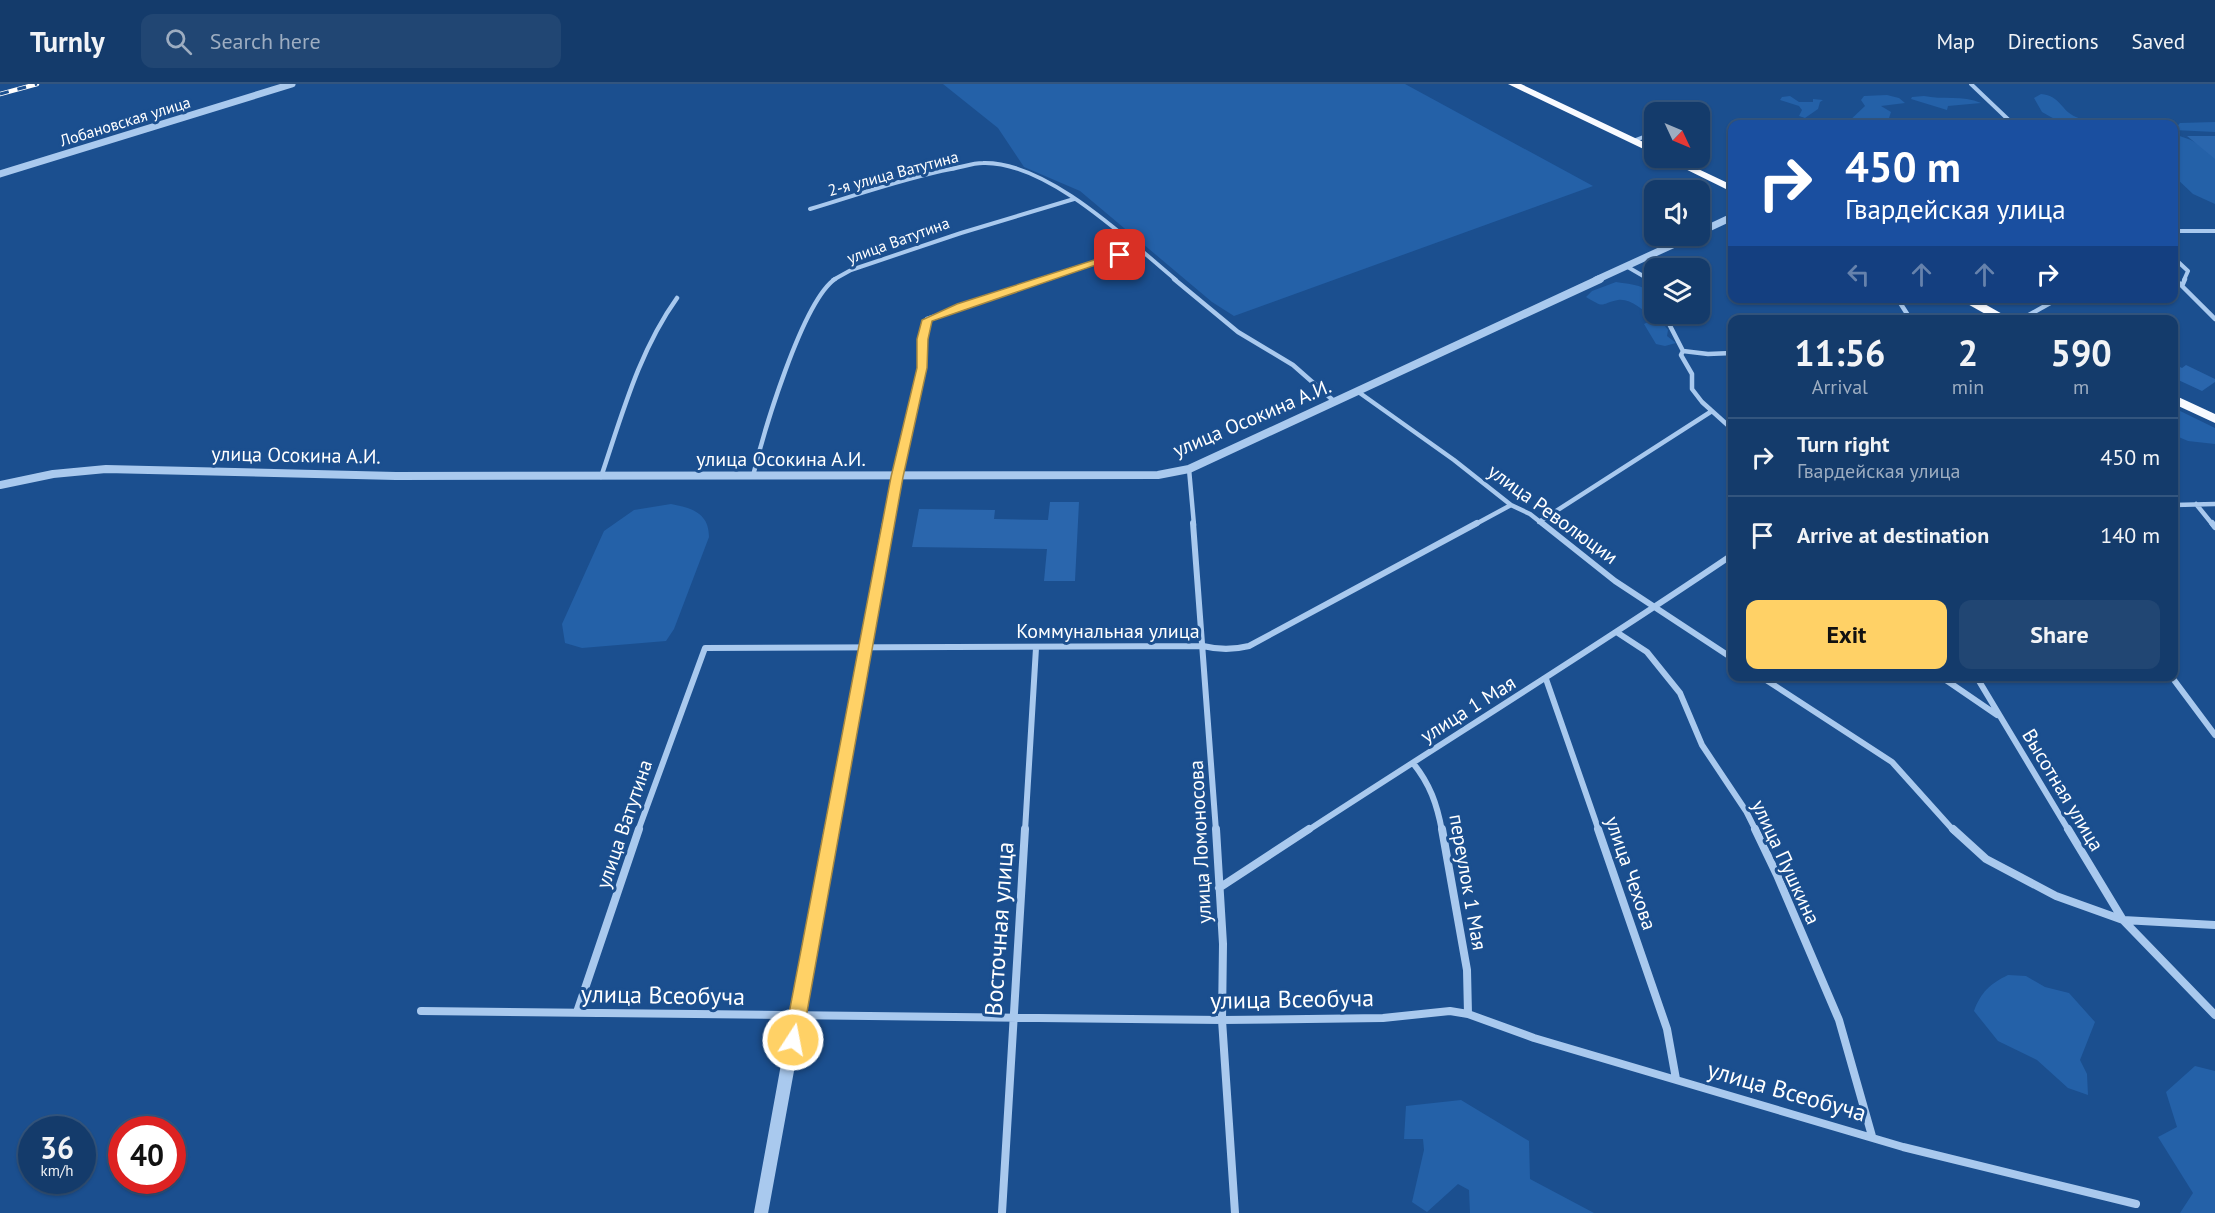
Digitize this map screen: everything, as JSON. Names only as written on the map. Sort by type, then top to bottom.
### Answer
[{"type":"highway","points":[[1513,84],[1644,146]]},
{"type":"highway","points":[[1689,168],[1728,187]]},
{"type":"highway","points":[[1973,303],[1997,315]]},
{"type":"highway","points":[[2178,401],[2215,419]]},
{"type":"street","name":"Лобановская улица","points":[[0,174],[292,84]]},
{"type":"street","points":[[1971,84],[2009,120]]},
{"type":"street","points":[[1634,141],[1644,137]]},
{"type":"street","name":"2-я улица Ватутина","points":[[810,209],[930,174],[982,163],[1006,166],[1047,181],[1074,199]]},
{"type":"street","points":[[1074,199],[1088,207],[1238,332],[1293,365],[1335,402]]},
{"type":"street","name":"улица Ватутина","points":[[753,476],[763,434],[807,317],[824,288],[833,280],[851,270],[971,229],[1074,199]]},
{"type":"street","points":[[1710,227],[1728,218]]},
{"type":"street","points":[[2178,231],[2215,231]]},
{"type":"street","name":"улица Осокина А.И.","points":[[0,485],[53,474],[117,469],[396,476],[1158,475],[1189,469],[1670,246]]},
{"type":"street","points":[[760,1213],[897,477],[922,368],[922,339],[927,320],[970,303],[1109,259],[1142,253]]},
{"type":"street","points":[[2178,262],[2188,271],[2182,286]]},
{"type":"street","points":[[1626,266],[1644,277]]},
{"type":"street","points":[[2178,282],[2215,319]]},
{"type":"street","points":[[601,477],[641,366],[662,321],[677,298]]},
{"type":"street","points":[[2029,315],[2050,303]]},
{"type":"street","points":[[1669,324],[1683,351],[1681,356],[1692,374],[1692,389],[1728,425]]},
{"type":"street","points":[[1683,351],[1728,353]]},
{"type":"street","name":"улица Революции","points":[[1357,391],[1454,460],[1510,504],[1539,522],[1615,581],[1728,655]]},
{"type":"street","points":[[1539,522],[1712,411]]},
{"type":"street","name":"улица Ломоносова","points":[[1189,469],[1219,888],[1222,1020],[1235,1213]]},
{"type":"street","name":"Коммунальная улица","points":[[705,648],[1203,646],[1223,651],[1249,646],[1510,504]]},
{"type":"street","points":[[2196,504],[2215,527]]},
{"type":"street","points":[[2178,505],[2215,504]]},
{"type":"street","name":"улица 1 Мая","points":[[1219,888],[1472,723],[1618,633],[1728,558]]},
{"type":"street","name":"улица Пушкина","points":[[1618,633],[1647,652],[1680,693],[1702,745],[1746,811],[1777,875],[1839,1020],[1872,1136]]},
{"type":"street","name":"улица Ватутина","points":[[577,1012],[650,796],[705,648]]},
{"type":"street","name":"Восточная улица","points":[[1002,1213],[1036,648]]},
{"type":"street","name":"улица Чехова","points":[[1546,679],[1667,1029],[1676,1079]]},
{"type":"street","points":[[1768,681],[1892,762],[1958,835],[1986,859],[2056,896],[2123,920],[2215,925]]},
{"type":"street","points":[[1947,681],[2000,717]]},
{"type":"street","name":"Высотная улица","points":[[1979,681],[2123,920]]},
{"type":"street","points":[[2175,681],[2215,735]]},
{"type":"street","name":"переулок 1 Мая","points":[[1413,763],[1425,778],[1437,804],[1467,970],[1468,1014]]},
{"type":"street","points":[[2123,920],[2215,1015]]},
{"type":"street","name":"улица Всеобуча","points":[[421,1011],[1222,1020],[1383,1018],[1450,1011],[1468,1014],[1534,1038],[1903,1146],[2136,1204]]},
{"type":"shaded area","points":[[943,84],[1405,84],[1593,186],[1234,316],[1212,302],[1080,191],[1024,167],[998,128]]},
{"type":"shaded area","points":[[2041,94],[2048,95],[2076,117],[2097,120],[2056,120],[2042,112],[2034,98]]},
{"type":"shaded area","points":[[1887,95],[1899,98],[1905,103],[1881,106],[1891,112],[1889,118],[1891,120],[1850,120],[1865,106],[1861,100],[1864,96]]},
{"type":"shaded area","points":[[1790,96],[1799,102],[1813,102],[1813,99],[1823,100],[1818,109],[1805,118],[1799,116],[1802,110],[1799,106],[1780,100],[1782,97]]},
{"type":"shaded area","points":[[1924,96],[1967,99],[1981,103],[1948,106],[1947,110],[1911,99]]},
{"type":"shaded area","points":[[2215,122],[2215,132],[2178,130],[2180,123]]},
{"type":"shaded area","points":[[2178,135],[2215,154],[2215,204],[2193,194],[2178,180]]},
{"type":"shaded area","points":[[1616,282],[1639,286],[1644,288],[1644,311],[1623,300],[1600,304],[1586,297],[1592,291]]},
{"type":"shaded area","points":[[1644,324],[1664,324],[1668,330],[1667,336],[1676,343],[1665,346],[1656,344]]},
{"type":"shaded area","points":[[2178,410],[2215,428],[2215,444],[2188,441],[2178,437]]},
{"type":"shaded area","points":[[671,504],[686,507],[703,517],[709,537],[674,629],[666,641],[582,648],[565,643],[562,624],[604,531],[634,510]]},
{"type":"shaded area","points":[[2008,975],[2026,976],[2045,987],[2069,993],[2095,1022],[2080,1060],[2087,1074],[2088,1095],[2068,1088],[2037,1060],[1998,1041],[1974,1011],[1987,989]]},
{"type":"shaded area","points":[[2195,1066],[2215,1071],[2215,1213],[2180,1213],[2193,1193],[2158,1137],[2177,1127],[2166,1092]]},
{"type":"shaded area","points":[[1461,1100],[1529,1141],[1530,1179],[1594,1213],[1470,1213],[1469,1190],[1458,1184],[1427,1212],[1412,1202],[1424,1150],[1423,1139],[1404,1139],[1406,1106]]},
{"type":"building","points":[[2187,136],[2215,136],[2215,159]]},
{"type":"building","points":[[2186,365],[2215,379],[2215,382],[2202,391],[2178,380],[2178,366],[2182,368]]},
{"type":"building","points":[[1050,502],[1079,502],[1075,581],[1044,581],[1047,549],[912,547],[919,509],[995,510],[994,519],[1048,520]]},
{"type":"railway","points":[[0,94],[37,84]]},
{"type":"route","points":[[793,1040],[897,477],[922,368],[922,339],[927,320],[961,306],[1120,255]]}]
